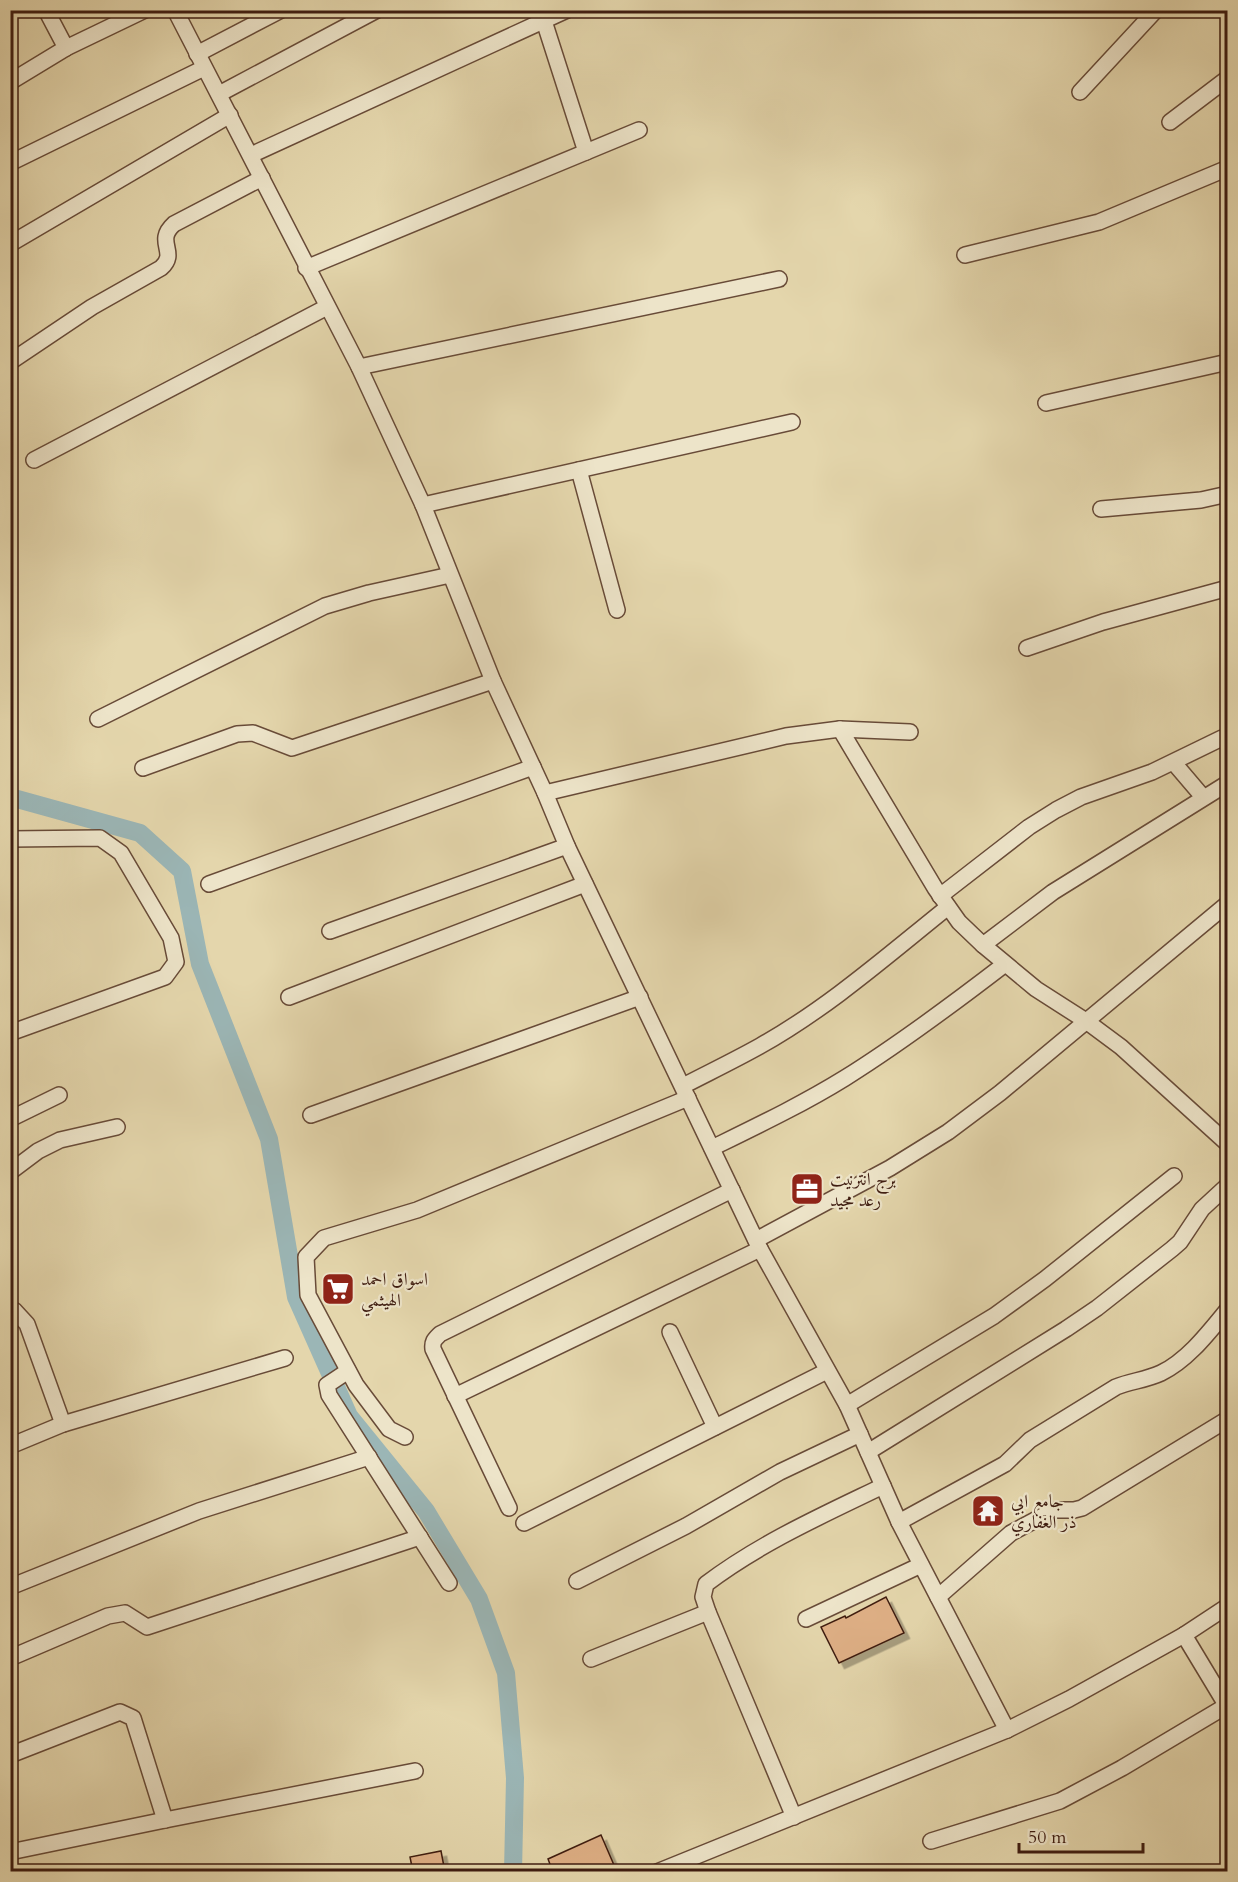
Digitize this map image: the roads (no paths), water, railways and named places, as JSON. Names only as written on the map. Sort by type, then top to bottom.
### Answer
[{"type":"street","points":[[46,10],[66,48]]},
{"type":"street","points":[[10,82],[66,48],[145,10]]},
{"type":"street","points":[[175,10],[359,367],[423,505],[493,681],[546,793],[567,846],[758,1245],[847,1405],[899,1522],[1007,1730]]},
{"type":"street","points":[[197,54],[281,10]]},
{"type":"street","points":[[219,94],[377,10]]},
{"type":"street","points":[[251,155],[567,10]]},
{"type":"street","points":[[1080,92],[1156,10]]},
{"type":"street","points":[[544,21],[586,152]]},
{"type":"street","points":[[10,163],[204,68]]},
{"type":"street","points":[[1170,122],[1227,78]]},
{"type":"street","points":[[10,244],[230,115]]},
{"type":"street","points":[[306,268],[639,130]]},
{"type":"street","points":[[965,255],[1099,222],[1227,168]]},
{"type":"street","points":[[10,362],[92,307],[161,268],[169,258],[165,236],[174,224],[262,178]]},
{"type":"street","points":[[359,367],[779,279]]},
{"type":"street","points":[[34,460],[327,308]]},
{"type":"street","points":[[1046,403],[1227,362]]},
{"type":"street","points":[[423,505],[792,422]]},
{"type":"street","points":[[579,470],[616,610]]},
{"type":"street","points":[[1101,509],[1201,500],[1227,494]]},
{"type":"street","points":[[98,719],[325,606],[450,574]]},
{"type":"street","points":[[1027,648],[1103,622],[1227,588]]},
{"type":"street","points":[[143,768],[237,734],[254,733],[292,748],[493,681]]},
{"type":"street","points":[[546,793],[786,736],[840,729],[910,732]]},
{"type":"street","points":[[840,729],[959,922],[1005,964],[1051,1000],[1086,1021],[1121,1047],[1227,1144]]},
{"type":"street","points":[[405,1437],[389,1429],[356,1385],[308,1295],[306,1257],[324,1238],[417,1210],[686,1092],[802,1020],[845,988],[1029,827],[1082,797],[1152,772],[1222,738]]},
{"type":"street","points":[[1174,762],[1203,797]]},
{"type":"street","points":[[209,884],[533,767]]},
{"type":"street","points":[[983,945],[1053,892],[1227,783]]},
{"type":"street","points":[[10,838],[100,838],[110,844],[121,853],[171,938],[176,963],[165,977],[10,1033]]},
{"type":"street","points":[[330,931],[567,846]]},
{"type":"street","points":[[289,997],[585,884]]},
{"type":"street","points":[[455,1396],[758,1245],[948,1132],[1000,1093],[1226,905]]},
{"type":"street","points":[[712,1149],[844,1079],[934,1018],[1005,964]]},
{"type":"street","points":[[311,1115],[640,997]]},
{"type":"street","points":[[10,1119],[59,1095]]},
{"type":"street","points":[[10,1172],[38,1151],[60,1140],[117,1127]]},
{"type":"street","points":[[847,1405],[994,1316],[1045,1279],[1174,1176]]},
{"type":"street","points":[[868,1452],[1097,1308],[1180,1242],[1196,1216],[1227,1185]]},
{"type":"street","points":[[509,1508],[433,1349],[432,1344],[435,1339],[440,1334],[732,1190]]},
{"type":"street","points":[[10,1308],[27,1324],[63,1424]]},
{"type":"street","points":[[899,1522],[1005,1464],[1030,1440],[1116,1387],[1151,1377],[1170,1368],[1192,1350],[1227,1309]]},
{"type":"street","points":[[670,1332],[715,1427]]},
{"type":"street","points":[[10,1446],[63,1424],[285,1358]]},
{"type":"street","points":[[348,1371],[327,1385],[329,1395],[449,1583]]},
{"type":"street","points":[[524,1523],[827,1371]]},
{"type":"street","points":[[938,1597],[1011,1533],[1054,1510],[1082,1508],[1227,1419]]},
{"type":"street","points":[[577,1581],[686,1526],[780,1472],[860,1434]]},
{"type":"street","points":[[10,1587],[199,1511],[369,1456]]},
{"type":"street","points":[[794,1816],[708,1612],[703,1597],[706,1584],[729,1566],[788,1533],[883,1486]]},
{"type":"street","points":[[10,1658],[108,1616],[125,1612],[147,1628],[420,1537]]},
{"type":"street","points":[[806,1619],[921,1565]]},
{"type":"street","points":[[657,1872],[1007,1730],[1069,1699],[1184,1635],[1227,1606]]},
{"type":"street","points":[[591,1659],[708,1612]]},
{"type":"street","points":[[931,1841],[1060,1801],[1227,1707],[1184,1635]]},
{"type":"street","points":[[10,1755],[120,1712],[133,1718],[165,1820]]},
{"type":"street","points":[[10,1852],[415,1771]]},
{"type":"waterway","points":[[10,797],[140,833],[182,871],[200,964],[269,1139],[296,1297],[349,1416],[426,1511],[479,1599],[506,1673],[515,1778],[513,1872]]},
{"type":"place","name":"برج انترنيت رعد مجيد","points":[[807,1189]]},
{"type":"place","name":"اسواق احمد الهيثمي","points":[[338,1289]]},
{"type":"place","name":"جامع ابي ذر الغفاري","points":[[988,1511]]}]
